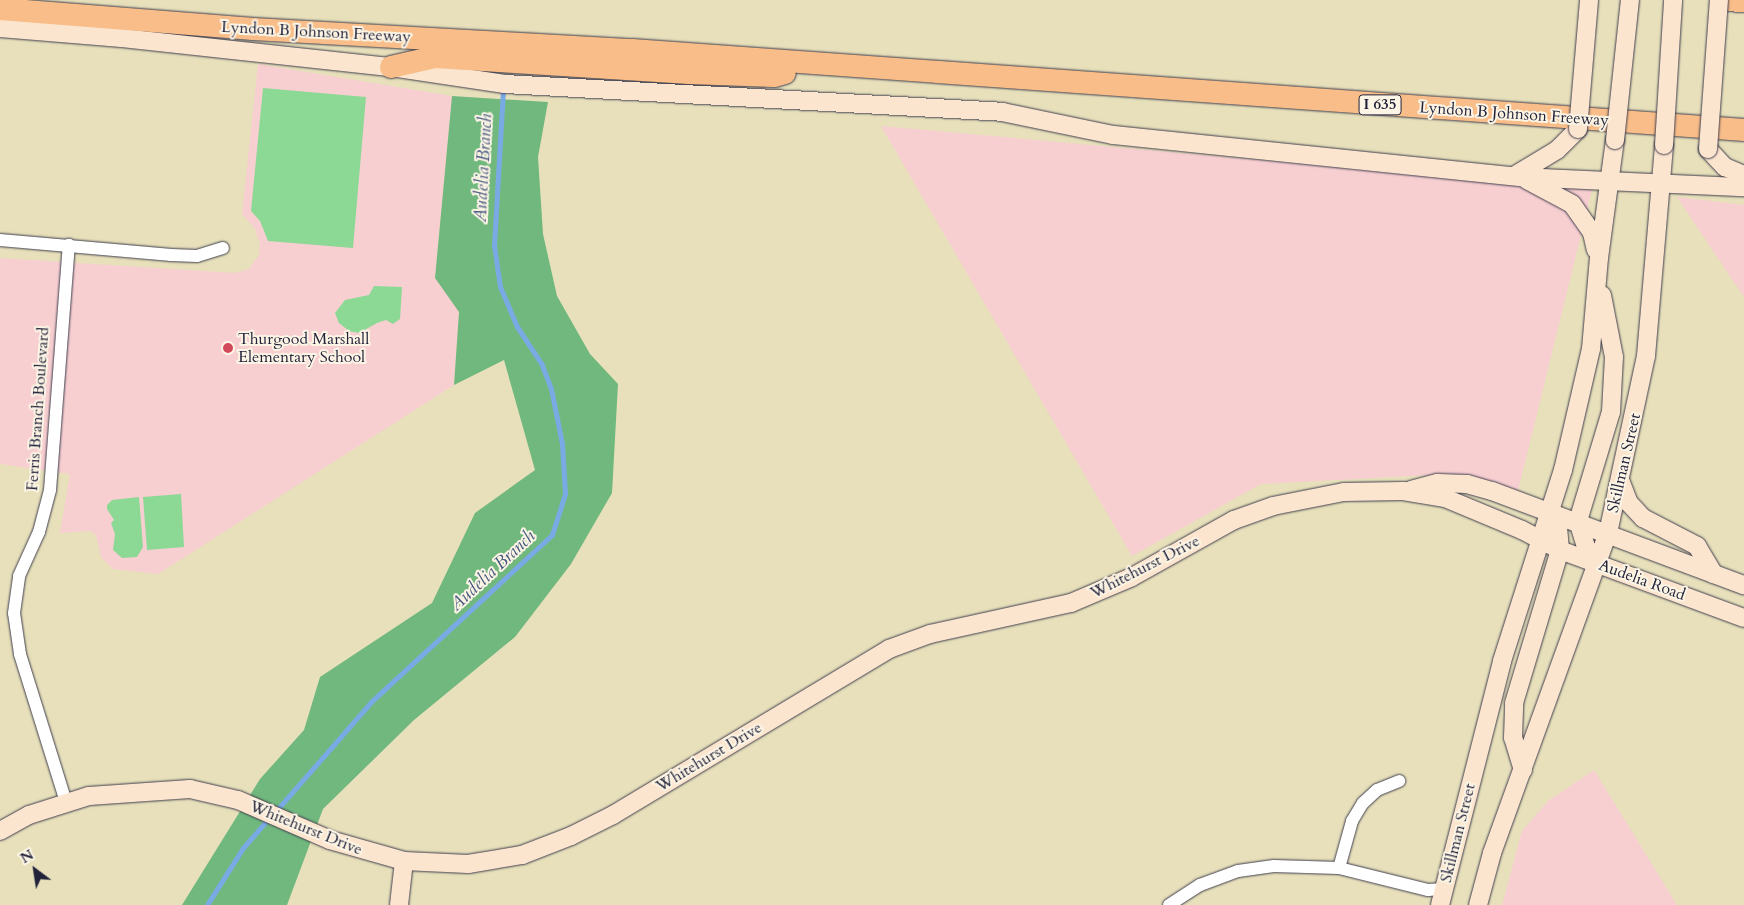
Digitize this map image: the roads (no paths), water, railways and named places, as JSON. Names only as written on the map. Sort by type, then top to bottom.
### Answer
[{"type":"highway","points":[[1725,0],[1744,1]]},
{"type":"highway","name":"Lyndon B Johnson Freeway","points":[[0,9],[254,29],[632,50],[1015,80],[1744,130]]},
{"type":"highway","points":[[391,67],[435,57],[774,76],[812,64]]},
{"type":"main road","points":[[1517,176],[1557,150],[1578,129],[1589,0]]},
{"type":"main road","name":"Skillman Street","points":[[1442,897],[1502,661],[1563,470],[1591,349],[1599,283],[1599,258],[1610,182],[1630,0]]},
{"type":"main road","name":"Skillman Street","points":[[1478,905],[1492,853],[1608,532],[1620,480],[1646,356],[1661,185],[1673,0]]},
{"type":"main road","points":[[1719,0],[1708,149],[1725,167],[1744,175]]},
{"type":"main road","points":[[0,28],[122,38],[391,67],[505,84],[624,93],[1002,112],[1113,135],[1517,176],[1661,185],[1744,187]]},
{"type":"main road","points":[[1517,176],[1572,204],[1592,233],[1599,258]]},
{"type":"main road","points":[[1597,564],[1586,546],[1578,521],[1611,412],[1614,357],[1599,283]]},
{"type":"main road","points":[[1620,480],[1629,503],[1643,518],[1697,546],[1714,574]]},
{"type":"main road","name":"Whitehurst Drive","points":[[1404,491],[1438,483],[1467,484],[1549,510]]},
{"type":"main road","name":"Whitehurst Drive","points":[[0,831],[29,815],[66,802],[141,790],[190,789],[238,800],[362,852],[404,861],[468,864],[522,855],[572,836],[613,815],[889,649],[930,634],[1071,603],[1132,577],[1234,520],[1273,506],[1344,492],[1404,491],[1445,498],[1541,539]]},
{"type":"main road","points":[[1523,770],[1513,738],[1514,703],[1560,550],[1558,528],[1549,510]]},
{"type":"main road","name":"Audelia Road","points":[[1549,510],[1744,585]]},
{"type":"main road","name":"Audelia Road","points":[[1541,539],[1560,550],[1744,618]]},
{"type":"main road","points":[[399,905],[404,861]]},
{"type":"street","points":[[0,240],[197,256],[223,248]]},
{"type":"street","name":"Ferris Branch Boulevard","points":[[66,802],[20,654],[14,613],[19,576],[39,532],[50,490],[68,245]]},
{"type":"street","points":[[1339,868],[1352,821],[1362,803],[1377,790],[1399,781]]},
{"type":"street","points":[[1169,905],[1200,885],[1238,871],[1274,866],[1339,868],[1428,890],[1442,897]]},
{"type":"waterway","name":"Audelia Branch","points":[[276,811],[371,702],[552,535],[565,494],[562,444],[551,389],[542,365],[517,327],[500,287],[494,246],[503,89]]},
{"type":"waterway","name":"Audelia Branch","points":[[207,905],[243,848],[269,818]]},
{"type":"place","name":"Thurgood Marshall Elementary School","points":[[228,348]]}]
